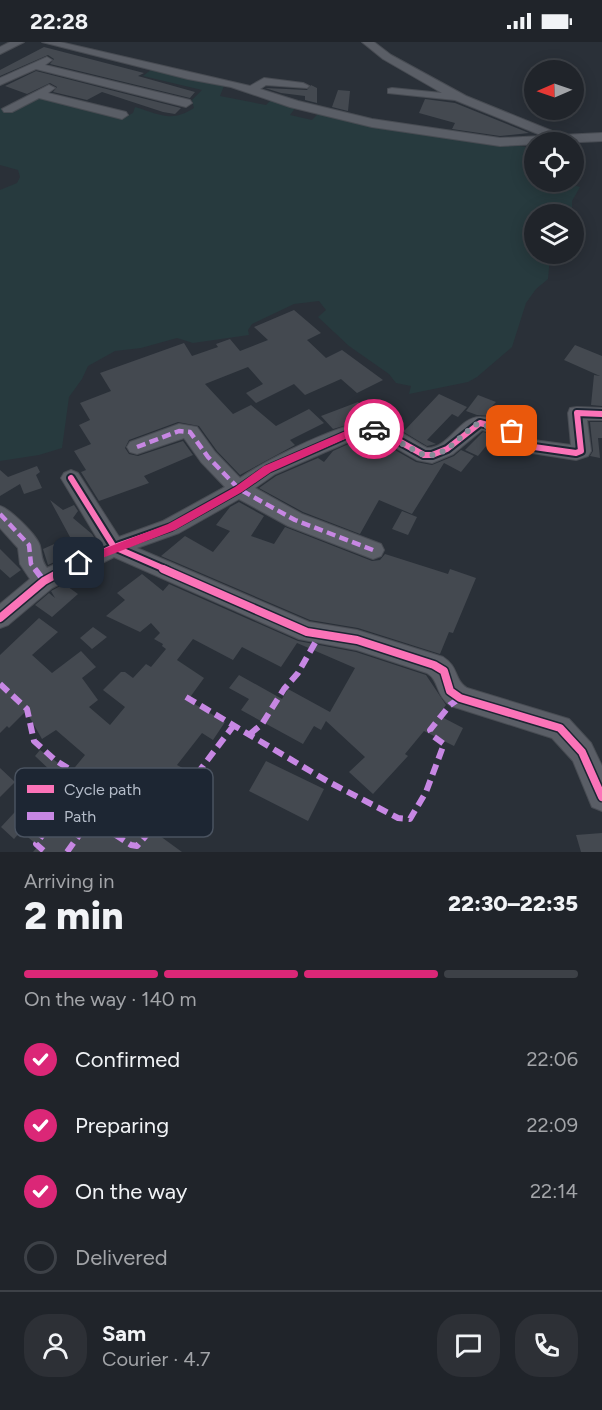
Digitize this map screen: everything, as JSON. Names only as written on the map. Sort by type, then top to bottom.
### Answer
[{"type":"street","points":[[0,45],[8,42]]},
{"type":"street","points":[[0,51],[19,42]]},
{"type":"street","points":[[46,42],[233,84],[337,116],[500,142],[524,141]]},
{"type":"street","points":[[367,42],[387,57],[462,99],[544,132]]},
{"type":"street","points":[[0,82],[71,48]]},
{"type":"street","points":[[36,66],[186,103]]},
{"type":"street","points":[[8,108],[72,75]]},
{"type":"street","points":[[251,90],[264,81],[303,86]]},
{"type":"street","points":[[392,91],[462,99]]},
{"type":"street","points":[[37,94],[122,115]]},
{"type":"street","points":[[584,138],[602,137]]},
{"type":"street","points":[[0,618],[44,581],[61,571],[114,547],[171,527],[239,489],[267,469],[362,428],[377,429],[424,455],[432,456],[440,454],[462,434],[480,423],[512,431],[520,445],[576,453],[581,451],[577,413],[602,414]]},
{"type":"street","points":[[137,447],[179,430],[190,432],[208,457],[239,489],[295,520],[373,550]]},
{"type":"street","points":[[71,478],[114,547],[307,632],[357,640],[434,665],[444,671],[450,691],[460,698],[560,728],[573,739],[582,752],[602,797]]},
{"type":"street","points":[[0,514],[29,545],[31,564],[44,581]]},
{"type":"green space","points":[[152,69],[224,86],[220,96],[266,105],[271,100],[296,107],[290,115],[312,120],[320,112],[524,147],[524,192],[577,192],[572,204],[524,204],[524,264],[549,264],[548,279],[536,289],[526,303],[512,347],[468,382],[409,394],[411,386],[396,383],[389,374],[349,346],[318,317],[326,310],[319,301],[294,304],[252,324],[248,330],[249,335],[193,343],[177,338],[141,348],[115,351],[88,366],[69,397],[62,448],[39,455],[0,461],[0,190],[17,183],[20,177],[18,170],[0,165],[0,108],[12,111],[39,96],[123,118],[133,113],[135,107],[172,116],[186,113],[194,108],[192,100],[202,90],[143,76]]},
{"type":"building","points":[[44,47],[144,73],[138,76],[195,92],[190,98],[50,64],[54,59],[48,55],[0,76],[0,70]]},
{"type":"building","points":[[36,71],[181,108],[175,114],[163,112],[102,92],[87,100],[53,92],[57,87],[50,83],[27,94],[5,86]]},
{"type":"building","points":[[311,85],[317,88],[317,103],[305,100],[305,96],[265,88],[307,90]]},
{"type":"building","points":[[338,90],[350,91],[348,111],[332,107]]},
{"type":"building","points":[[425,99],[455,103],[527,132],[500,136],[452,129],[455,123],[419,113]]},
{"type":"building","points":[[294,310],[321,333],[307,340],[326,358],[342,350],[383,380],[357,393],[341,379],[305,395],[294,384],[256,403],[246,393],[263,384],[248,367],[205,384],[233,414],[251,405],[276,426],[309,409],[324,423],[290,440],[295,445],[240,475],[217,451],[199,426],[178,422],[129,440],[125,448],[129,454],[138,456],[183,441],[193,455],[144,476],[149,483],[99,501],[81,472],[86,470],[74,451],[91,444],[79,425],[90,420],[80,403],[111,391],[100,373],[184,343],[192,356],[218,347],[216,344],[230,339],[240,351],[268,340],[254,327]]},
{"type":"building","points":[[575,345],[602,356],[602,406],[591,405],[594,375],[600,376],[564,360]]},
{"type":"building","points":[[439,394],[467,407],[458,417],[452,414],[427,440],[436,444],[427,446],[392,425],[405,430]]},
{"type":"building","points":[[478,395],[496,402],[490,408],[515,418],[513,422],[466,411]]},
{"type":"building","points":[[358,402],[377,420],[364,420],[333,429],[321,416]]},
{"type":"building","points":[[590,422],[602,422],[602,438],[598,438],[600,458],[590,456],[593,451]]},
{"type":"building","points":[[483,432],[504,438],[501,444],[491,440],[478,456],[465,450]]},
{"type":"building","points":[[364,437],[372,437],[416,462],[432,465],[454,456],[461,450],[474,456],[461,472],[444,463],[412,514],[379,500],[360,534],[303,512],[259,488],[276,476],[318,458],[324,462],[333,451]]},
{"type":"building","points":[[37,466],[40,472],[36,475],[42,488],[24,494],[20,484],[0,496],[0,470],[8,477]]},
{"type":"building","points":[[50,500],[63,510],[74,505],[78,511],[73,518],[92,534],[97,542],[48,565],[43,549],[70,537]]},
{"type":"building","points":[[239,502],[264,516],[251,536],[274,544],[285,527],[372,561],[380,560],[385,554],[448,574],[450,569],[476,578],[453,633],[449,632],[440,654],[358,628],[310,620],[161,556],[185,536],[213,552],[230,531],[216,525],[230,507]]},
{"type":"building","points":[[402,511],[417,517],[408,535],[392,529]]},
{"type":"building","points":[[0,549],[21,570],[10,578],[0,569]]},
{"type":"building","points":[[142,574],[163,591],[169,584],[298,641],[356,652],[426,675],[446,705],[438,715],[463,728],[454,746],[424,731],[405,754],[408,756],[373,794],[349,772],[365,757],[326,721],[321,730],[314,726],[303,744],[241,710],[249,699],[229,688],[239,675],[282,699],[288,689],[330,712],[355,668],[297,643],[281,667],[242,647],[233,660],[193,639],[177,660],[204,678],[188,700],[225,722],[213,740],[202,733],[177,765],[183,768],[74,768],[85,755],[56,730],[42,739],[26,711],[9,728],[7,726],[0,733],[0,655],[39,618],[58,632],[32,655],[52,673],[81,651],[96,667],[82,678],[98,700],[89,707],[110,725],[125,707],[103,690],[121,672],[133,678],[146,664],[151,667],[166,649],[162,646],[163,644],[154,639],[160,633],[151,623],[140,632],[106,616],[125,600],[117,593]]},
{"type":"building","points":[[64,584],[78,594],[52,617],[35,605],[49,593],[55,598],[51,591]]},
{"type":"building","points":[[93,627],[107,637],[92,649],[80,638]]},
{"type":"building","points":[[40,750],[65,768],[48,768],[35,756]]},
{"type":"building","points":[[266,761],[324,789],[308,821],[249,791]]},
{"type":"building","points":[[0,768],[15,782],[0,797]]},
{"type":"building","points":[[15,812],[14,839],[1,827]]},
{"type":"building","points":[[602,833],[602,852],[581,852],[576,835]]},
{"type":"building","points":[[28,837],[161,837],[182,852],[33,852],[38,846]]},
{"type":"marked path","points":[[137,447],[179,431],[190,432],[208,457],[239,489],[295,520],[373,550]]},
{"type":"marked path","points":[[0,514],[29,545],[31,564],[44,581]]},
{"type":"marked path","points":[[250,734],[262,724],[284,689],[298,673],[320,634]]},
{"type":"marked path","points":[[0,684],[27,709],[34,741],[68,768]]},
{"type":"marked path","points":[[186,697],[327,781],[398,818],[410,819],[426,792],[444,744],[433,736],[430,730],[450,705],[460,698]]},
{"type":"marked path","points":[[201,768],[234,725]]},
{"type":"marked path","points":[[41,837],[36,844],[45,852]]},
{"type":"marked path","points":[[67,852],[78,837]]},
{"type":"marked path","points":[[119,837],[137,846],[145,837]]},
{"type":"cycle path","points":[[0,618],[44,581],[61,571],[114,547],[171,527],[239,489],[268,469],[362,428],[377,429],[424,455],[440,453],[480,423],[512,431],[520,445],[576,453],[581,451],[577,413],[602,414]]},
{"type":"cycle path","points":[[71,478],[114,547],[307,632],[357,640],[434,665],[444,671],[450,691],[460,698],[560,728],[582,752],[602,797]]},
{"type":"way so far","points":[[374,429],[424,455],[432,456],[440,454],[462,434],[480,423],[512,431]]},
{"type":"route","points":[[79,563],[114,547],[171,527],[239,489],[267,469],[293,456],[362,428],[374,429]]}]
